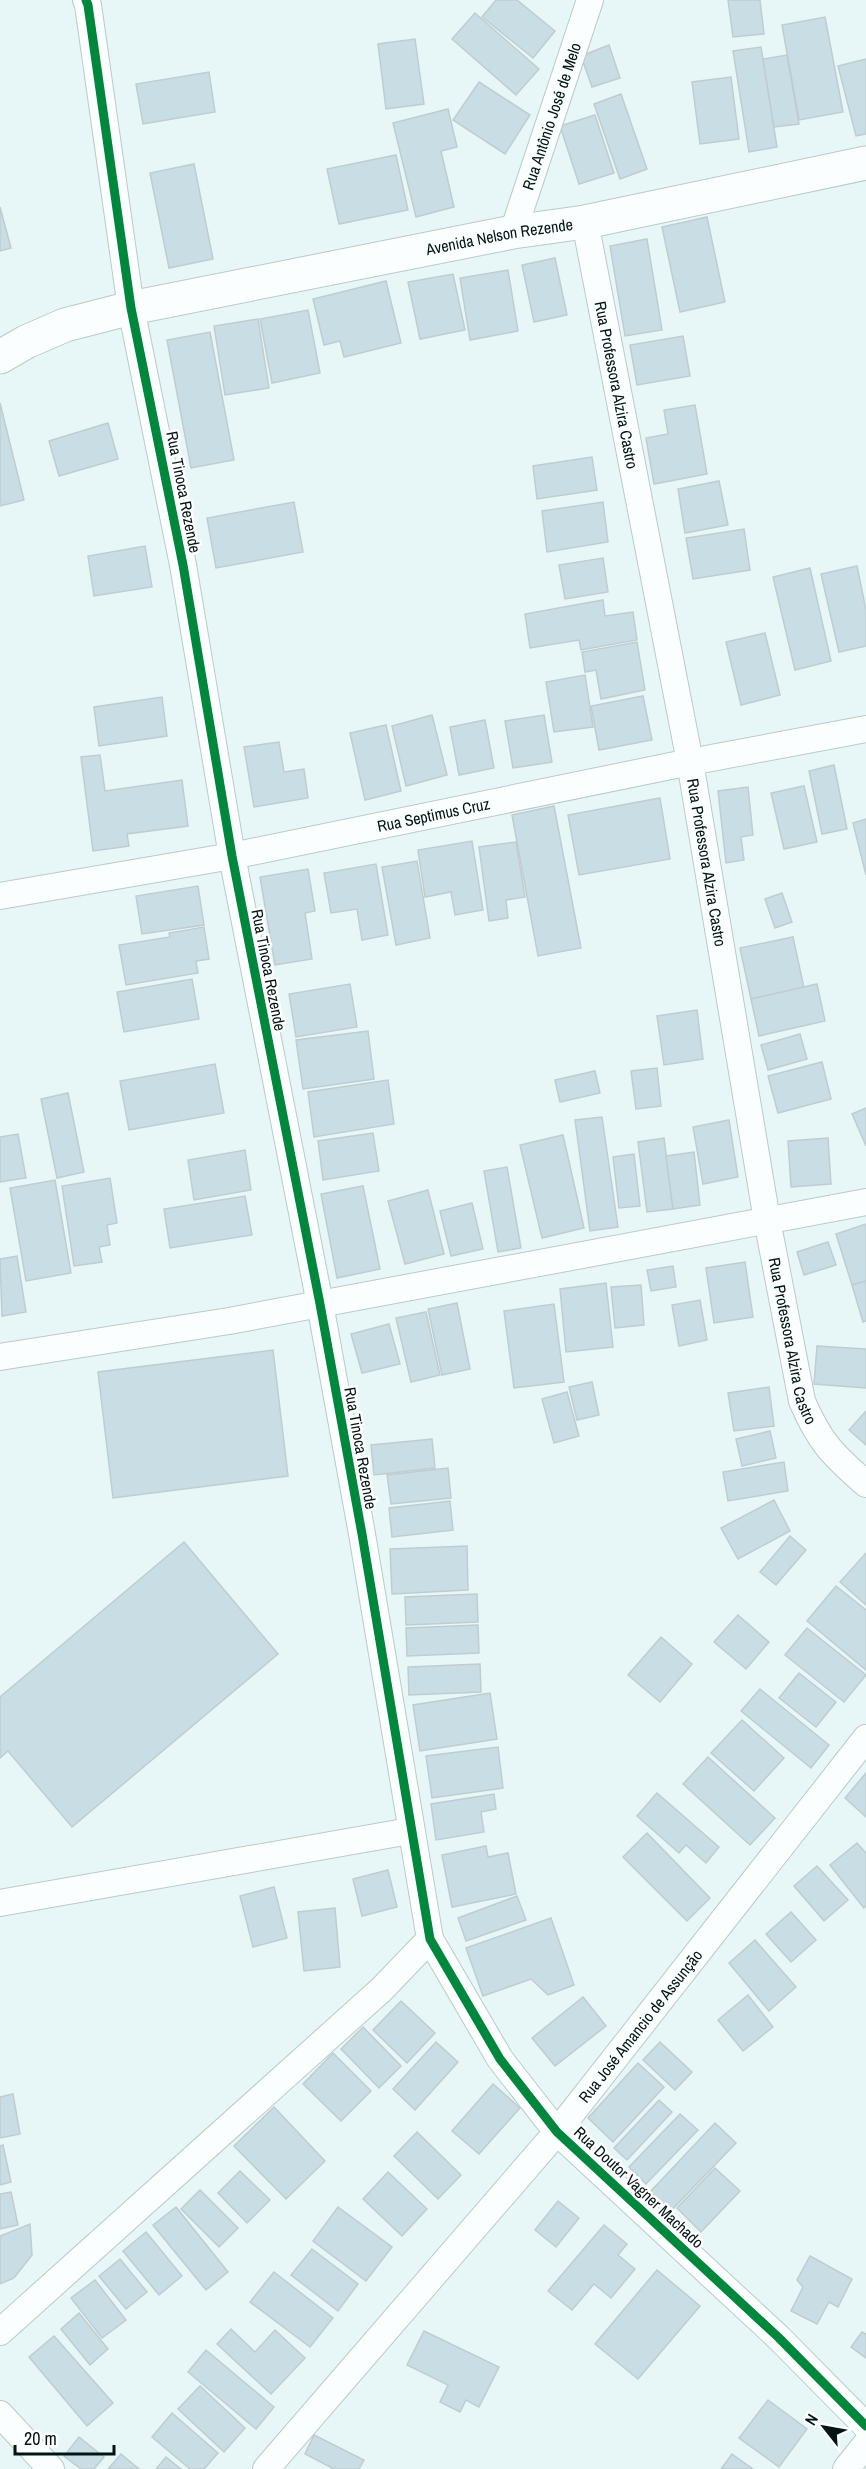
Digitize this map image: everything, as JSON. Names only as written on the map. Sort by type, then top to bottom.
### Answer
[{"type":"main road","name":"Avenida Nelson Rezende","points":[[0,357],[26,342],[65,325],[131,308],[513,232],[585,222],[866,163]]},
{"type":"street","name":"Rua Antônio José de Melo","points":[[513,232],[590,0]]},
{"type":"street","name":"Rua Tinoca Rezende","points":[[87,3],[131,308],[183,565],[232,856],[320,1304],[362,1534],[410,1831],[430,1939]]},
{"type":"street","name":"Rua Professora Alzira Castro","points":[[585,222],[690,762],[767,1220],[802,1401],[814,1430],[830,1451],[866,1485]]},
{"type":"street","name":"Rua Septimus Cruz","points":[[0,896],[232,856],[690,762],[866,729]]},
{"type":"street","points":[[0,1358],[320,1304],[866,1202]]},
{"type":"street","name":"Rua José Amancio de Assunção","points":[[266,2469],[557,2132],[866,1738]]},
{"type":"street","points":[[0,1903],[410,1831]]},
{"type":"street","points":[[0,2332],[382,1989],[430,1939]]},
{"type":"street","name":"Rua Doutor Vagner Machado","points":[[430,1939],[500,2060],[557,2132],[778,2337],[866,2426]]},
{"type":"street","points":[[0,2414],[51,2469]]},
{"type":"street","points":[[846,2469],[866,2444]]},
{"type":"building","points":[[496,0],[517,0],[555,31],[533,58],[482,17]]},
{"type":"building","points":[[728,0],[760,0],[764,34],[733,37]]},
{"type":"building","points":[[475,13],[539,69],[516,95],[452,39]]},
{"type":"building","points":[[825,17],[843,112],[799,120],[782,25]]},
{"type":"building","points":[[415,39],[424,104],[386,109],[378,44]]},
{"type":"building","points":[[609,45],[620,78],[592,87],[581,56]]},
{"type":"building","points":[[761,47],[777,147],[749,152],[733,51]]},
{"type":"building","points":[[787,55],[799,124],[774,127],[763,59]]},
{"type":"building","points":[[866,59],[866,134],[856,136],[838,66]]},
{"type":"building","points":[[209,72],[215,112],[143,124],[136,84]]},
{"type":"building","points":[[731,77],[739,139],[700,144],[692,82]]},
{"type":"building","points":[[479,82],[530,115],[505,154],[453,120]]},
{"type":"building","points":[[621,94],[647,169],[620,179],[594,104]]},
{"type":"building","points":[[448,109],[457,147],[441,151],[454,207],[416,217],[393,123]]},
{"type":"building","points":[[595,115],[614,173],[579,184],[560,126]]},
{"type":"building","points":[[396,155],[408,210],[339,224],[327,169]]},
{"type":"building","points":[[194,164],[213,259],[169,268],[150,173]]},
{"type":"building","points":[[0,207],[11,248],[0,251]]},
{"type":"building","points":[[707,217],[725,302],[680,312],[662,227]]},
{"type":"building","points":[[647,239],[662,330],[625,336],[610,246]]},
{"type":"building","points":[[555,258],[567,315],[534,322],[522,265]]},
{"type":"building","points":[[508,270],[518,331],[470,340],[460,278]]},
{"type":"building","points":[[453,274],[465,330],[420,339],[408,282]]},
{"type":"building","points":[[386,281],[401,343],[344,357],[340,341],[324,345],[313,299]]},
{"type":"building","points":[[308,310],[320,373],[272,383],[260,319]]},
{"type":"building","points":[[258,319],[269,388],[225,395],[214,326]]},
{"type":"building","points":[[210,332],[234,460],[191,468],[167,340]]},
{"type":"building","points":[[683,336],[690,376],[637,385],[630,345]]},
{"type":"building","points":[[0,403],[24,500],[0,506]]},
{"type":"building","points":[[695,405],[707,474],[654,484],[646,438],[668,434],[664,410]]},
{"type":"building","points":[[108,423],[118,459],[59,476],[49,441]]},
{"type":"building","points":[[592,457],[597,490],[537,499],[533,466]]},
{"type":"building","points":[[719,481],[728,525],[685,533],[678,489]]},
{"type":"building","points":[[294,502],[303,552],[216,568],[207,518]]},
{"type":"building","points":[[603,502],[608,542],[547,552],[542,511]]},
{"type":"building","points":[[744,529],[750,570],[693,579],[686,538]]},
{"type":"building","points":[[145,546],[152,587],[94,596],[88,556]]},
{"type":"building","points":[[603,558],[608,592],[565,599],[559,565]]},
{"type":"building","points":[[857,566],[866,610],[866,646],[839,652],[821,574]]},
{"type":"building","points":[[810,568],[831,661],[795,670],[773,577]]},
{"type":"building","points":[[603,600],[605,616],[633,612],[637,640],[581,650],[579,640],[530,648],[525,614]]},
{"type":"building","points":[[765,633],[780,695],[741,705],[726,642]]},
{"type":"building","points":[[637,642],[645,690],[601,699],[596,670],[585,672],[582,652]]},
{"type":"building","points":[[585,675],[593,727],[554,732],[546,682]]},
{"type":"building","points":[[643,696],[652,740],[599,750],[591,706]]},
{"type":"building","points":[[162,697],[167,736],[99,746],[94,707]]},
{"type":"building","points":[[432,715],[447,775],[406,786],[392,726]]},
{"type":"building","points":[[544,715],[552,762],[513,768],[505,721]]},
{"type":"building","points":[[485,720],[494,768],[459,775],[450,727]]},
{"type":"building","points":[[386,725],[401,791],[365,800],[350,733]]},
{"type":"building","points":[[279,742],[284,772],[304,769],[308,798],[254,807],[244,747]]},
{"type":"building","points":[[100,755],[105,791],[182,780],[188,826],[127,834],[129,846],[93,851],[81,757]]},
{"type":"building","points":[[834,765],[847,829],[822,834],[809,771]]},
{"type":"building","points":[[804,786],[817,842],[784,849],[771,793]]},
{"type":"building","points":[[748,787],[753,835],[741,837],[744,860],[726,863],[718,791]]},
{"type":"building","points":[[660,798],[670,859],[579,875],[568,815]]},
{"type":"building","points":[[554,806],[581,948],[538,956],[512,815]]},
{"type":"building","points":[[866,819],[866,875],[853,823]]},
{"type":"building","points":[[472,841],[483,910],[455,915],[451,892],[425,897],[418,850]]},
{"type":"building","points":[[516,842],[525,897],[506,900],[508,918],[489,921],[479,847]]},
{"type":"building","points":[[417,861],[430,938],[396,945],[382,867]]},
{"type":"building","points":[[376,864],[388,935],[362,940],[357,909],[331,913],[324,873]]},
{"type":"building","points":[[308,869],[315,911],[305,913],[312,959],[275,965],[260,877]]},
{"type":"building","points":[[198,886],[204,925],[142,934],[136,896]]},
{"type":"building","points":[[782,893],[792,922],[775,928],[765,899]]},
{"type":"building","points":[[204,927],[209,959],[196,961],[198,973],[126,985],[119,945],[170,937],[169,933]]},
{"type":"building","points":[[793,937],[804,988],[751,999],[740,948]]},
{"type":"building","points":[[192,979],[199,1019],[124,1032],[117,992]]},
{"type":"building","points":[[350,984],[357,1027],[296,1037],[289,994]]},
{"type":"building","points":[[817,984],[825,1021],[759,1036],[751,999]]},
{"type":"building","points":[[697,1010],[703,1059],[664,1065],[657,1016]]},
{"type":"building","points":[[368,1031],[374,1079],[303,1089],[296,1040]]},
{"type":"building","points":[[800,1034],[807,1059],[768,1070],[761,1045]]},
{"type":"building","points":[[822,1062],[831,1099],[778,1113],[768,1076]]},
{"type":"building","points":[[215,1064],[224,1113],[129,1130],[120,1081]]},
{"type":"building","points":[[657,1068],[661,1106],[636,1109],[631,1071]]},
{"type":"building","points":[[595,1071],[600,1093],[560,1102],[555,1080]]},
{"type":"building","points":[[388,1080],[394,1124],[314,1137],[308,1092]]},
{"type":"building","points":[[68,1093],[84,1172],[57,1178],[41,1099]]},
{"type":"building","points":[[866,1108],[866,1146],[852,1114]]},
{"type":"building","points":[[602,1117],[618,1227],[590,1231],[575,1120]]},
{"type":"building","points":[[729,1120],[738,1177],[703,1184],[693,1127]]},
{"type":"building","points":[[373,1133],[379,1171],[323,1180],[318,1141]]},
{"type":"building","points":[[18,1134],[26,1178],[0,1182],[0,1137]]},
{"type":"building","points":[[563,1135],[584,1228],[542,1238],[520,1145]]},
{"type":"building","points":[[664,1138],[673,1209],[647,1212],[638,1142]]},
{"type":"building","points":[[828,1138],[831,1184],[791,1187],[788,1141]]},
{"type":"building","points":[[245,1150],[251,1190],[194,1200],[188,1160]]},
{"type":"building","points":[[694,1152],[700,1205],[673,1209],[666,1156]]},
{"type":"building","points":[[634,1154],[640,1206],[619,1208],[613,1157]]},
{"type":"building","points":[[507,1167],[521,1248],[498,1252],[484,1171]]},
{"type":"building","points":[[110,1178],[117,1223],[107,1225],[110,1245],[99,1247],[102,1262],[74,1266],[62,1186]]},
{"type":"building","points":[[55,1180],[71,1273],[26,1281],[10,1188]]},
{"type":"building","points":[[363,1186],[380,1269],[337,1278],[321,1194]]},
{"type":"building","points":[[428,1190],[444,1254],[405,1264],[388,1201]]},
{"type":"building","points":[[245,1196],[252,1235],[170,1248],[164,1209]]},
{"type":"building","points":[[472,1203],[483,1249],[451,1256],[440,1211]]},
{"type":"building","points":[[866,1224],[866,1281],[852,1285],[836,1234]]},
{"type":"building","points":[[828,1242],[836,1265],[804,1275],[797,1252]]},
{"type":"building","points":[[17,1256],[26,1312],[2,1316],[0,1259]]},
{"type":"building","points":[[745,1262],[753,1317],[714,1323],[706,1268]]},
{"type":"building","points":[[673,1266],[676,1287],[651,1291],[647,1270]]},
{"type":"building","points":[[866,1281],[866,1321],[863,1322],[852,1285]]},
{"type":"building","points":[[606,1283],[613,1347],[566,1352],[560,1289]]},
{"type":"building","points":[[641,1285],[644,1325],[615,1328],[611,1287]]},
{"type":"building","points":[[700,1300],[707,1340],[679,1346],[672,1305]]},
{"type":"building","points":[[457,1303],[470,1369],[442,1375],[428,1309]]},
{"type":"building","points":[[554,1304],[564,1382],[514,1388],[504,1311]]},
{"type":"building","points":[[426,1312],[440,1375],[411,1382],[396,1318]]},
{"type":"building","points":[[389,1324],[400,1364],[362,1373],[351,1334]]},
{"type":"building","points":[[817,1346],[866,1349],[866,1388],[814,1384]]},
{"type":"building","points":[[273,1350],[288,1476],[113,1498],[98,1372]]},
{"type":"building","points":[[592,1382],[599,1415],[577,1420],[569,1387]]},
{"type":"building","points":[[769,1387],[774,1426],[734,1431],[728,1393]]},
{"type":"building","points":[[567,1392],[579,1436],[554,1443],[542,1399]]},
{"type":"building","points":[[866,1411],[866,1445],[849,1430]]},
{"type":"building","points":[[770,1431],[776,1458],[742,1466],[736,1439]]},
{"type":"building","points":[[432,1439],[435,1468],[374,1475],[371,1445]]},
{"type":"building","points":[[784,1462],[788,1491],[728,1501],[723,1472]]},
{"type":"building","points":[[448,1468],[451,1498],[391,1504],[387,1475]]},
{"type":"building","points":[[774,1500],[790,1531],[738,1559],[721,1528]]},
{"type":"building","points":[[450,1501],[453,1530],[392,1537],[389,1508]]},
{"type":"building","points":[[790,1536],[806,1550],[776,1585],[760,1572]]},
{"type":"building","points":[[184,1542],[278,1654],[72,1827],[8,1751],[0,1758],[0,1697]]},
{"type":"building","points":[[467,1546],[468,1590],[392,1594],[390,1549]]},
{"type":"building","points":[[866,1553],[866,1605],[840,1582]]},
{"type":"building","points":[[836,1586],[866,1610],[866,1670],[807,1621]]},
{"type":"building","points":[[477,1594],[478,1622],[406,1625],[405,1597]]},
{"type":"building","points":[[738,1615],[769,1642],[746,1669],[714,1642]]},
{"type":"building","points":[[478,1625],[479,1653],[407,1656],[406,1628]]},
{"type":"building","points":[[807,1628],[866,1675],[844,1702],[785,1655]]},
{"type":"building","points":[[661,1637],[692,1664],[660,1702],[628,1675]]},
{"type":"building","points":[[480,1664],[481,1692],[409,1695],[408,1667]]},
{"type":"building","points":[[799,1673],[836,1702],[816,1727],[779,1698]]},
{"type":"building","points":[[760,1689],[829,1745],[811,1768],[741,1711]]},
{"type":"building","points":[[490,1693],[497,1739],[420,1751],[413,1705]]},
{"type":"building","points":[[742,1720],[784,1758],[754,1791],[711,1753]]},
{"type":"building","points":[[498,1747],[503,1788],[432,1798],[426,1756]]},
{"type":"building","points":[[708,1757],[775,1818],[750,1845],[683,1784]]},
{"type":"building","points":[[866,1773],[866,1817],[845,1798]]},
{"type":"building","points":[[657,1793],[719,1847],[706,1863],[686,1845],[679,1853],[637,1816]]},
{"type":"building","points":[[494,1794],[496,1809],[481,1812],[484,1832],[436,1840],[431,1804]]},
{"type":"building","points":[[647,1833],[710,1898],[687,1921],[623,1857]]},
{"type":"building","points":[[857,1843],[866,1853],[866,1906],[864,1908],[830,1865]]},
{"type":"building","points":[[486,1846],[488,1857],[508,1853],[516,1894],[452,1907],[442,1855]]},
{"type":"building","points":[[817,1866],[848,1900],[824,1921],[794,1886]]},
{"type":"building","points":[[388,1870],[397,1907],[362,1916],[353,1879]]},
{"type":"building","points":[[274,1887],[287,1938],[253,1947],[240,1896]]},
{"type":"building","points":[[517,1896],[526,1920],[466,1941],[458,1918]]},
{"type":"building","points":[[335,1908],[340,1967],[304,1971],[298,1912]]},
{"type":"building","points":[[791,1912],[816,1940],[791,1962],[766,1934]]},
{"type":"building","points":[[551,1918],[574,1985],[548,1995],[531,1979],[483,1996],[466,1948]]},
{"type":"building","points":[[755,1940],[796,1987],[769,2011],[729,1963]]},
{"type":"building","points":[[748,1995],[773,2027],[743,2051],[718,2020]]},
{"type":"building","points":[[583,1997],[606,2026],[555,2066],[532,2038]]},
{"type":"building","points":[[401,2001],[435,2033],[407,2063],[373,2030]]},
{"type":"building","points":[[363,2027],[401,2066],[379,2088],[341,2049]]},
{"type":"building","points":[[436,2042],[458,2062],[415,2110],[393,2089]]},
{"type":"building","points":[[660,2042],[692,2072],[675,2090],[643,2060]]},
{"type":"building","points":[[333,2053],[371,2091],[341,2121],[303,2084]]},
{"type":"building","points":[[638,2063],[664,2087],[613,2142],[588,2118]]},
{"type":"building","points":[[493,2084],[520,2108],[479,2154],[452,2131]]},
{"type":"building","points":[[13,2094],[20,2134],[0,2138],[0,2097]]},
{"type":"building","points":[[659,2100],[672,2112],[627,2160],[614,2148]]},
{"type":"building","points":[[274,2107],[325,2161],[286,2199],[234,2146]]},
{"type":"building","points":[[680,2114],[698,2130],[646,2184],[629,2167]]},
{"type":"building","points":[[715,2123],[736,2143],[670,2212],[650,2192]]},
{"type":"building","points":[[417,2132],[461,2175],[438,2199],[394,2156]]},
{"type":"building","points":[[3,2145],[11,2182],[0,2185],[0,2146]]},
{"type":"building","points":[[715,2168],[740,2191],[701,2232],[677,2208]]},
{"type":"building","points":[[240,2171],[270,2200],[247,2223],[218,2193]]},
{"type":"building","points":[[388,2172],[427,2209],[402,2236],[363,2199]]},
{"type":"building","points":[[200,2190],[238,2228],[219,2247],[181,2209]]},
{"type":"building","points":[[11,2192],[18,2225],[0,2229],[0,2194]]},
{"type":"building","points":[[558,2201],[579,2218],[556,2247],[535,2230]]},
{"type":"building","points":[[176,2207],[228,2272],[206,2290],[153,2225]]},
{"type":"building","points":[[338,2207],[392,2247],[366,2281],[313,2241]]},
{"type":"building","points":[[30,2224],[32,2255],[14,2278],[0,2284],[0,2236]]},
{"type":"building","points":[[604,2225],[627,2244],[618,2255],[635,2269],[611,2298],[594,2284],[572,2310],[548,2291]]},
{"type":"building","points":[[146,2232],[182,2276],[159,2295],[123,2251]]},
{"type":"building","points":[[312,2249],[358,2284],[338,2311],[291,2275]]},
{"type":"building","points":[[810,2256],[852,2279],[838,2307],[829,2302],[817,2324],[791,2311],[803,2287],[797,2280]]},
{"type":"building","points":[[120,2259],[147,2292],[126,2309],[99,2276]]},
{"type":"building","points":[[657,2270],[700,2306],[638,2379],[595,2344]]},
{"type":"building","points":[[274,2272],[333,2318],[310,2347],[250,2302]]},
{"type":"building","points":[[95,2280],[126,2320],[102,2338],[71,2298]]},
{"type":"building","points":[[79,2313],[108,2349],[90,2365],[61,2329]]},
{"type":"building","points":[[231,2329],[255,2352],[275,2330],[305,2358],[271,2394],[217,2344]]},
{"type":"building","points":[[424,2331],[499,2367],[479,2407],[466,2400],[460,2412],[440,2402],[448,2385],[407,2365]]},
{"type":"building","points":[[862,2332],[866,2334],[866,2358],[851,2347]]},
{"type":"building","points":[[54,2336],[113,2403],[87,2426],[29,2357]]},
{"type":"building","points":[[206,2350],[274,2407],[256,2429],[188,2372]]},
{"type":"building","points":[[200,2386],[245,2428],[224,2452],[178,2409]]},
{"type":"building","points":[[768,2400],[807,2429],[779,2467],[739,2438]]},
{"type":"building","points":[[172,2413],[218,2453],[204,2469],[190,2469],[152,2437]]},
{"type":"building","points":[[314,2435],[364,2460],[359,2469],[334,2469],[305,2454]]},
{"type":"building","points":[[79,2437],[104,2457],[94,2469],[81,2469],[64,2456]]},
{"type":"building","points":[[121,2454],[139,2469],[108,2469]]},
{"type":"building","points":[[732,2454],[753,2469],[721,2469]]},
{"type":"building","points":[[166,2457],[181,2469],[156,2469]]},
{"type":"cycle path","points":[[86,0],[131,308],[183,565],[232,856],[320,1304],[362,1534],[430,1939],[500,2059],[557,2132],[778,2337],[866,2426]]}]
